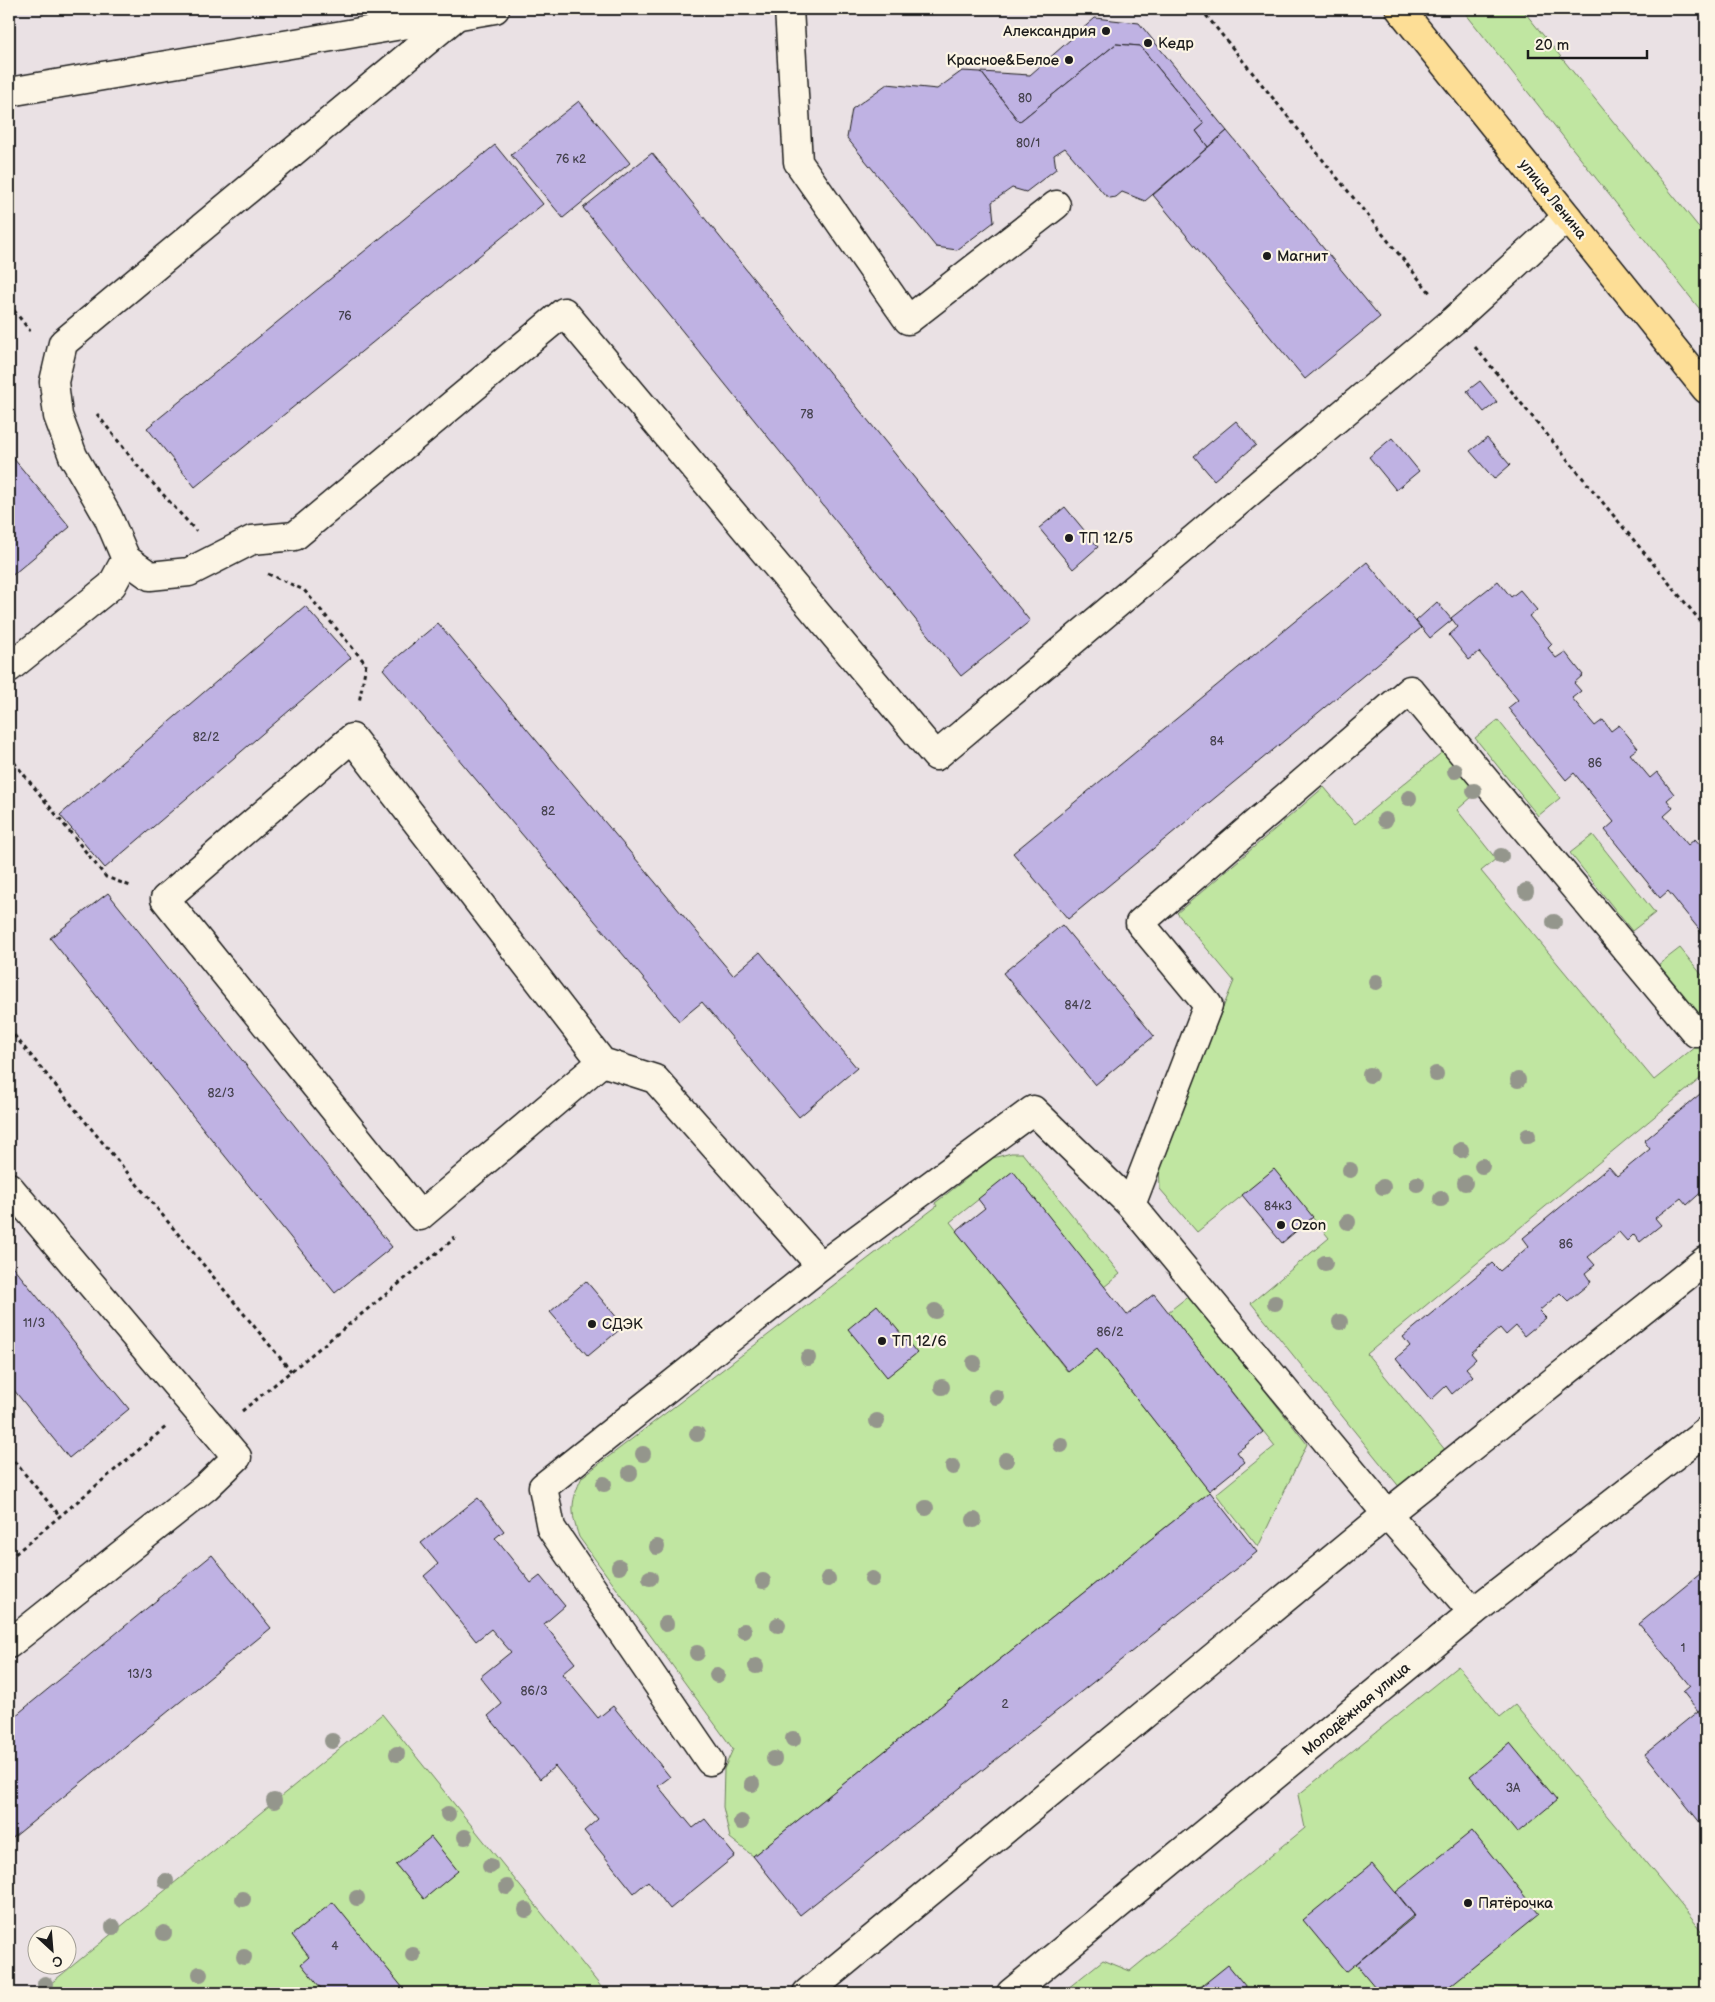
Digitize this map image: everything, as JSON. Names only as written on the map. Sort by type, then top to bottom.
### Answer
[{"type":"main road","name":"улица Ленина","points":[[1400,9],[1706,389]]},
{"type":"street","points":[[9,92],[460,13],[496,9]]},
{"type":"street","points":[[789,9],[798,162],[908,320],[1056,204]]},
{"type":"street","points":[[460,13],[63,343],[54,382],[58,416],[73,456],[108,517],[126,559],[150,576],[189,572],[252,540],[295,536],[564,312],[936,756],[1453,321],[1567,216]]},
{"type":"street","points":[[9,668],[112,585],[126,559]]},
{"type":"street","points":[[1131,1205],[1208,1005],[1140,923],[1410,690],[1696,1033]]},
{"type":"street","points":[[602,1062],[420,1216],[165,899],[352,738],[602,1062],[655,1079],[821,1266]]},
{"type":"street","points":[[710,1761],[551,1528],[544,1486],[821,1266],[1033,1110],[1131,1205],[1387,1514],[1473,1612]]},
{"type":"street","points":[[9,1187],[237,1457],[206,1487],[9,1644]]},
{"type":"street","points":[[807,1993],[1387,1514],[1706,1260]]},
{"type":"street","name":"Молодёжная улица","points":[[1015,1992],[1473,1612],[1706,1431]]},
{"type":"path","points":[[9,304],[58,364]]},
{"type":"path","points":[[93,409],[140,469],[219,556],[304,590],[366,664],[352,738]]},
{"type":"path","points":[[9,756],[106,877],[165,899]]},
{"type":"path","points":[[9,1029],[291,1372]]},
{"type":"path","points":[[216,1432],[454,1239],[435,1204]]},
{"type":"path","points":[[9,1559],[193,1404]]},
{"type":"path","points":[[9,1455],[60,1516]]},
{"type":"green space","points":[[1462,9],[1522,9],[1706,236],[1706,317]]},
{"type":"green space","points":[[1498,720],[1560,798],[1538,816],[1475,738]]},
{"type":"green space","points":[[1446,749],[1480,790],[1457,810],[1496,859],[1481,871],[1654,1080],[1706,1038],[1706,1074],[1367,1354],[1446,1451],[1401,1489],[1251,1303],[1329,1238],[1274,1170],[1197,1232],[1160,1189],[1159,1164],[1234,981],[1177,913],[1324,787],[1355,824]]},
{"type":"green space","points":[[1593,835],[1655,913],[1632,931],[1570,853]]},
{"type":"green space","points":[[1680,948],[1706,980],[1706,1018],[1702,1021],[1658,965]]},
{"type":"green space","points":[[1011,1153],[1022,1153],[1120,1274],[1104,1287],[1013,1172],[950,1222],[1067,1371],[1097,1348],[1210,1492],[753,1856],[730,1838],[723,1807],[724,1769],[733,1749],[579,1537],[573,1513],[578,1485],[582,1477],[937,1206],[935,1203],[993,1158]]},
{"type":"green space","points":[[1190,1295],[1307,1444],[1258,1547],[1216,1494],[1275,1446],[1168,1312]]},
{"type":"green space","points":[[1458,1666],[1500,1717],[1515,1705],[1706,1935],[1706,1993],[1062,1993],[1103,1960],[1130,1971],[1305,1828],[1298,1795]]},
{"type":"green space","points":[[382,1714],[606,1993],[39,1993],[62,1974],[78,1974],[78,1961]]},
{"type":"building","points":[[1095,18],[1139,23],[1227,131],[1208,147],[1196,131],[1204,124],[1140,46],[1116,44],[1019,122],[981,72],[1030,75]]},
{"type":"building","points":[[1116,44],[1140,46],[1204,124],[1196,131],[1208,147],[1145,201],[1122,192],[1116,197],[1110,198],[1105,195],[1065,148],[1054,155],[1056,169],[1026,192],[1012,188],[992,202],[994,222],[957,250],[936,247],[847,138],[852,109],[887,84],[937,89],[962,71],[981,72],[1019,122]]},
{"type":"building","points":[[579,101],[630,163],[563,218],[511,155]]},
{"type":"building","name":"Магнит","points":[[1227,131],[1380,317],[1305,379],[1153,195]]},
{"type":"building","points":[[495,145],[543,204],[195,487],[147,428]]},
{"type":"building","points":[[652,153],[1030,621],[961,676],[583,208]]},
{"type":"building","points":[[1480,381],[1497,402],[1484,412],[1467,391]]},
{"type":"building","points":[[1236,421],[1256,445],[1214,480],[1194,456]]},
{"type":"building","points":[[1392,438],[1419,471],[1396,490],[1369,457]]},
{"type":"building","points":[[1487,438],[1510,465],[1494,479],[1470,451]]},
{"type":"building","points":[[9,453],[70,527],[9,578]]},
{"type":"building","name":"ТП 12/5","points":[[1065,507],[1098,547],[1073,569],[1039,528]]},
{"type":"building","points":[[1367,562],[1421,628],[1068,919],[1013,853]]},
{"type":"building","points":[[1498,581],[1511,597],[1520,590],[1537,610],[1529,616],[1552,644],[1548,648],[1556,658],[1565,652],[1583,675],[1574,683],[1581,691],[1572,698],[1595,726],[1603,720],[1611,731],[1619,725],[1638,748],[1630,754],[1650,778],[1657,772],[1674,794],[1667,800],[1673,808],[1664,816],[1688,845],[1695,839],[1704,849],[1706,847],[1706,938],[1668,891],[1660,898],[1605,830],[1614,822],[1574,773],[1566,780],[1508,708],[1518,700],[1479,652],[1469,660],[1449,635],[1458,627],[1451,618]]},
{"type":"building","points":[[1437,602],[1452,620],[1430,638],[1416,621]]},
{"type":"building","points":[[305,606],[351,658],[105,868],[60,815]]},
{"type":"building","points":[[438,623],[733,975],[760,952],[857,1068],[799,1117],[702,1002],[679,1021],[383,669]]},
{"type":"building","points":[[108,893],[392,1247],[335,1293],[50,938]]},
{"type":"building","points":[[1062,925],[1154,1036],[1095,1085],[1003,973]]},
{"type":"building","points":[[1706,940],[1706,956],[1698,946]]},
{"type":"building","points":[[1706,1089],[1706,1175],[1702,1179],[1706,1188],[1687,1205],[1681,1198],[1655,1218],[1661,1225],[1640,1242],[1634,1234],[1627,1241],[1619,1232],[1588,1257],[1595,1265],[1585,1273],[1591,1282],[1568,1301],[1560,1293],[1539,1311],[1546,1318],[1524,1336],[1516,1326],[1506,1335],[1500,1328],[1471,1353],[1476,1359],[1466,1368],[1473,1376],[1452,1394],[1446,1386],[1431,1400],[1396,1358],[1410,1346],[1403,1337],[1492,1263],[1500,1271],[1529,1246],[1523,1238],[1609,1167],[1617,1176],[1650,1149],[1644,1141]]},
{"type":"building","points":[[1274,1169],[1313,1217],[1282,1243],[1242,1195]]},
{"type":"building","points":[[1013,1171],[1127,1315],[1154,1294],[1263,1432],[1237,1452],[1245,1462],[1209,1491],[1097,1348],[1068,1371],[956,1231],[985,1208],[978,1199]]},
{"type":"building","points":[[9,1262],[129,1409],[69,1458],[9,1384]]},
{"type":"building","points":[[586,1281],[624,1326],[588,1356],[550,1312]]},
{"type":"building","name":"ТП 12/6","points":[[877,1305],[917,1353],[887,1377],[848,1329]]},
{"type":"building","points":[[1210,1492],[1257,1552],[800,1915],[753,1856]]},
{"type":"building","points":[[478,1498],[504,1531],[495,1538],[531,1583],[540,1576],[565,1606],[544,1624],[575,1663],[562,1674],[598,1718],[613,1706],[670,1777],[658,1786],[693,1828],[705,1819],[735,1856],[670,1909],[648,1881],[634,1893],[584,1831],[598,1819],[555,1766],[540,1779],[488,1716],[502,1704],[480,1677],[511,1652],[491,1629],[476,1641],[424,1576],[438,1564],[421,1543]]},
{"type":"building","points":[[212,1555],[271,1628],[9,1841],[9,1721]]},
{"type":"building","points":[[1706,1569],[1706,1673],[1701,1677],[1706,1683],[1706,1705],[1698,1711],[1683,1692],[1690,1686],[1639,1624]]},
{"type":"building","points":[[1698,1711],[1706,1722],[1706,1830],[1645,1754]]},
{"type":"building","points":[[1510,1743],[1557,1800],[1517,1833],[1470,1776]]},
{"type":"building","name":"Пятёрочка","points":[[1472,1831],[1539,1914],[1441,1993],[1380,1993],[1356,1964],[1415,1916],[1396,1892]]},
{"type":"building","points":[[431,1837],[458,1871],[424,1899],[396,1865]]},
{"type":"building","points":[[1372,1864],[1414,1915],[1346,1972],[1303,1920]]},
{"type":"building","points":[[333,1902],[407,1993],[325,1993],[301,1964],[309,1957],[292,1935]]},
{"type":"building","points":[[1228,1965],[1251,1993],[1193,1993]]},
{"type":"place","name":"Александрия","points":[[1106,31]]},
{"type":"place","name":"Кедр","points":[[1148,43]]},
{"type":"place","name":"Красное&Белое","points":[[1069,60]]},
{"type":"place","name":"Магнит","points":[[1267,256]]},
{"type":"place","name":"ТП 12/5","points":[[1069,538]]},
{"type":"place","name":"Ozon","points":[[1281,1225]]},
{"type":"place","name":"СДЭК","points":[[592,1324]]},
{"type":"place","name":"ТП 12/6","points":[[882,1341]]},
{"type":"place","name":"Пятёрочка","points":[[1468,1903]]}]
